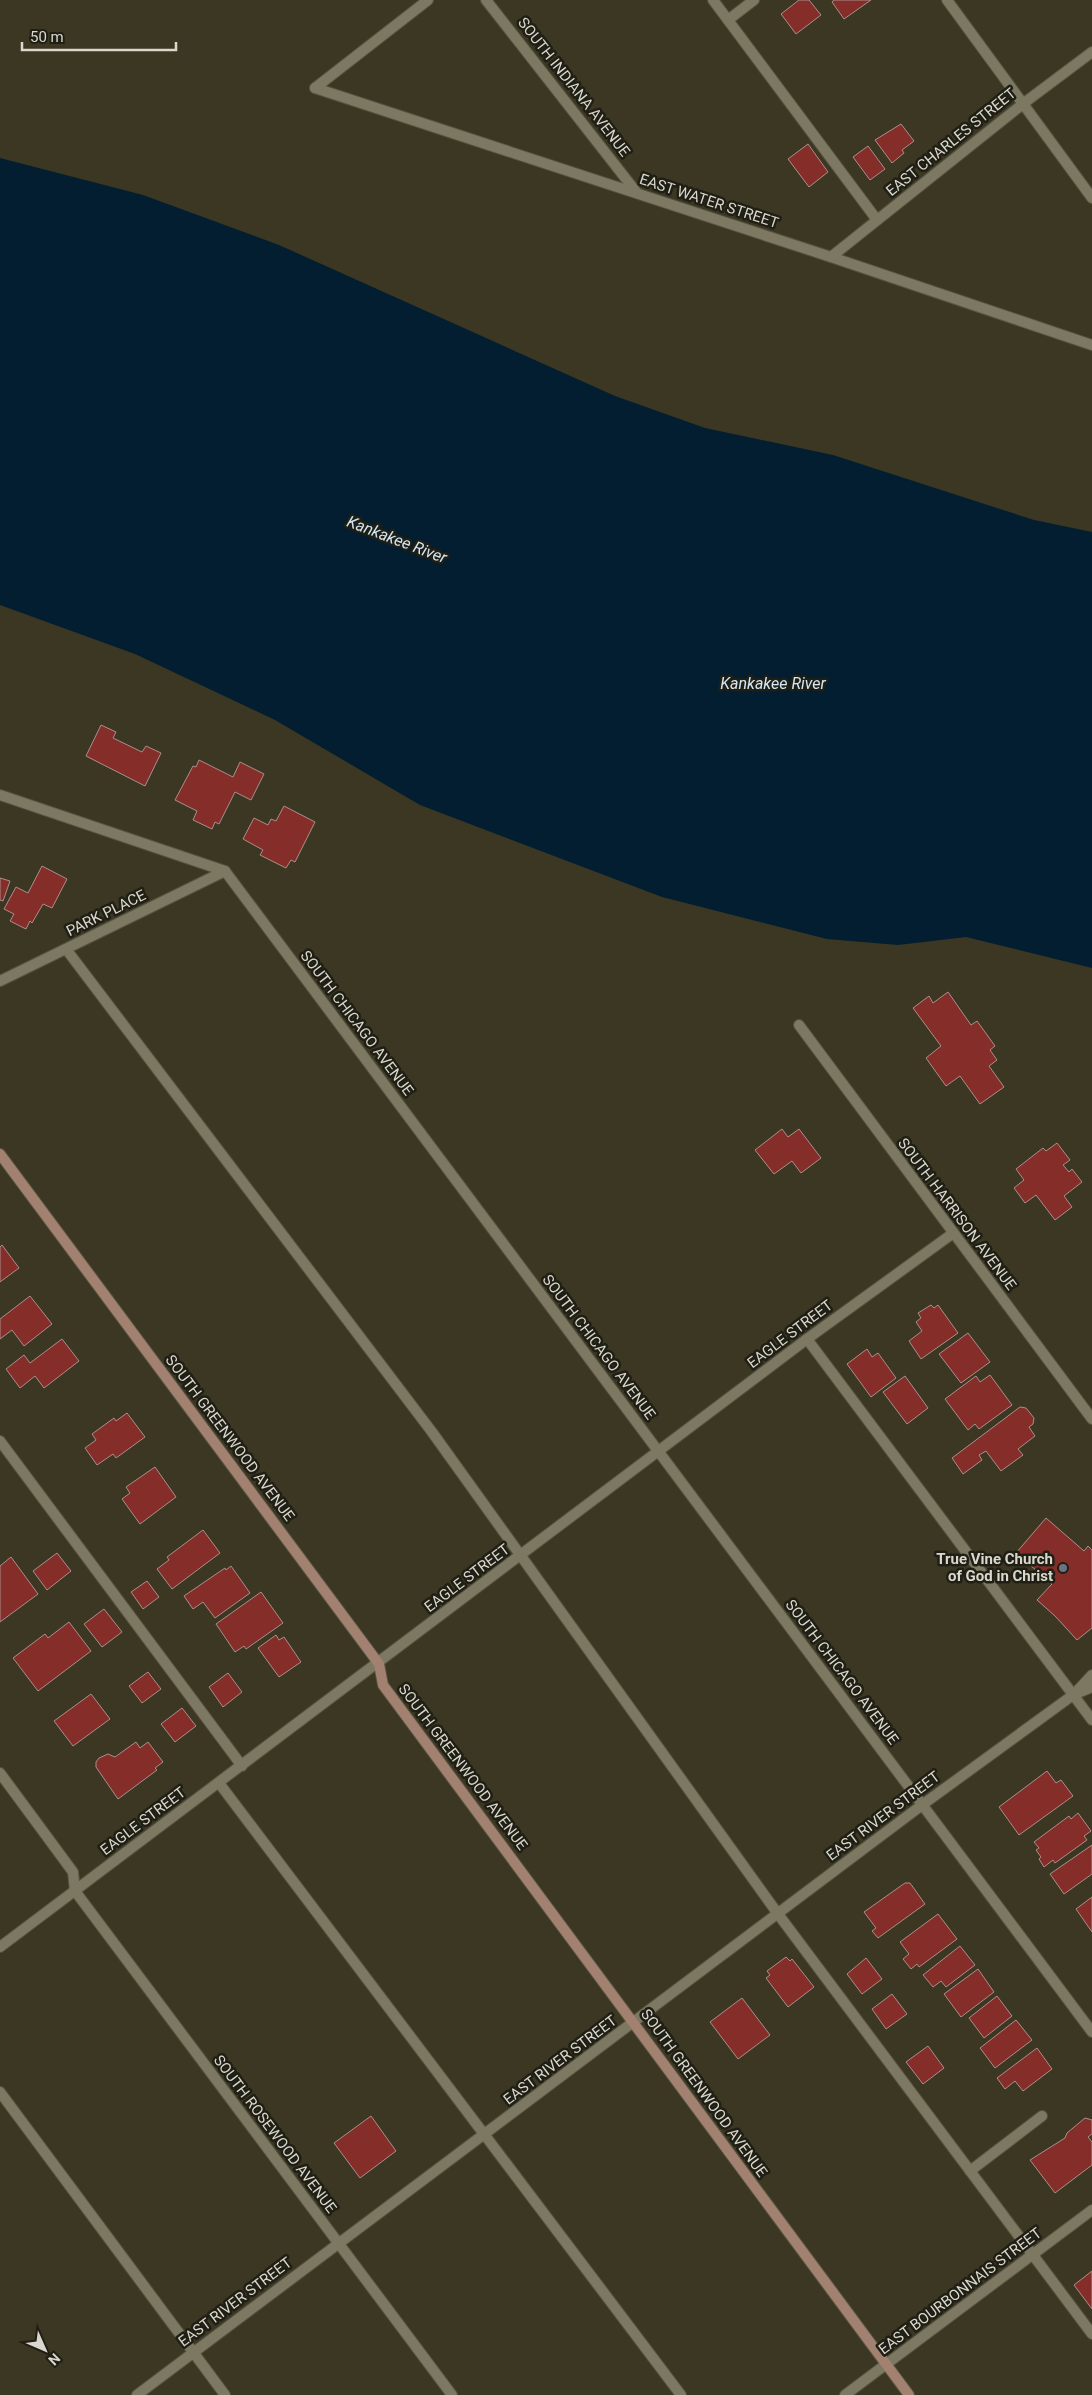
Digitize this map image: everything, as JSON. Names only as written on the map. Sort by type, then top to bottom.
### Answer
[{"type":"street","name":"EAST WATER STREET","points":[[428,0],[315,88],[638,193],[1092,345]]},
{"type":"street","name":"SOUTH INDIANA AVENUE","points":[[486,0],[638,193]]},
{"type":"street","points":[[713,0],[877,220]]},
{"type":"street","points":[[728,20],[754,0]]},
{"type":"street","points":[[947,0],[1092,198]]},
{"type":"street","name":"EAST CHARLES STREET","points":[[830,257],[1024,103],[1092,52]]},
{"type":"street","points":[[0,795],[226,872]]},
{"type":"street","name":"PARK PLACE","points":[[0,981],[226,872]]},
{"type":"street","name":"SOUTH CHICAGO AVENUE","points":[[226,872],[1092,2032]]},
{"type":"street","points":[[66,949],[432,1432],[778,1914],[1092,2334]]},
{"type":"street","name":"SOUTH HARRISON AVENUE","points":[[799,1026],[952,1234],[1092,1419]]},
{"type":"street","name":"SOUTH GREENWOOD AVENUE","points":[[0,1154],[379,1664],[383,1684],[909,2395]]},
{"type":"street","name":"EAGLE STREET","points":[[0,1948],[658,1452],[952,1234]]},
{"type":"street","points":[[808,1340],[1092,1720]]},
{"type":"street","points":[[0,1441],[242,1766]]},
{"type":"street","name":"EAST RIVER STREET","points":[[137,2395],[922,1805],[1073,1695],[1092,1675]]},
{"type":"street","name":"EAST RIVER STREET","points":[[1073,1695],[1092,1687]]},
{"type":"street","points":[[0,1773],[73,1872],[75,1891]]},
{"type":"street","points":[[220,1783],[680,2395]]},
{"type":"street","name":"SOUTH ROSEWOOD AVENUE","points":[[75,1891],[452,2395]]},
{"type":"street","points":[[0,2092],[225,2395]]},
{"type":"street","points":[[970,2171],[1042,2116]]},
{"type":"street","name":"EAST BOURBONNAIS STREET","points":[[845,2395],[1092,2210]]},
{"type":"water","name":"Kankakee River","points":[[0,158],[143,195],[279,245],[615,396],[705,428],[833,455],[1034,520],[1092,532],[1092,968],[966,937],[898,945],[827,939],[662,897],[420,805],[275,720],[135,654],[0,605]]},
{"type":"building","points":[[799,0],[809,0],[821,15],[796,34],[781,14]]},
{"type":"building","points":[[834,0],[871,0],[844,19],[832,2]]},
{"type":"building","points":[[901,124],[914,141],[902,150],[904,153],[892,163],[875,140]]},
{"type":"building","points":[[808,144],[828,172],[809,187],[788,159]]},
{"type":"building","points":[[868,146],[885,169],[870,180],[853,157]]},
{"type":"building","points":[[101,725],[116,732],[113,738],[142,752],[146,746],[161,753],[145,786],[86,756]]},
{"type":"building","points":[[199,760],[233,777],[240,762],[264,774],[251,800],[235,792],[219,824],[215,822],[212,829],[193,820],[197,811],[175,800],[193,766],[196,767]]},
{"type":"building","points":[[284,806],[315,822],[295,862],[291,860],[286,868],[260,855],[263,850],[243,839],[254,818],[268,825],[271,819],[276,821]]},
{"type":"building","points":[[42,866],[67,879],[52,908],[43,904],[32,923],[30,921],[26,929],[10,921],[14,914],[4,909],[16,887],[28,893]]},
{"type":"building","points":[[0,878],[10,881],[3,901],[0,900]]},
{"type":"building","points":[[948,992],[971,1025],[977,1021],[995,1046],[990,1050],[997,1060],[989,1066],[1004,1087],[980,1104],[960,1076],[946,1086],[926,1058],[941,1046],[913,1008],[929,996],[933,1003]]},
{"type":"building","points":[[782,1129],[788,1137],[799,1129],[821,1158],[801,1173],[792,1161],[774,1174],[755,1150]]},
{"type":"building","points":[[1057,1143],[1070,1160],[1063,1165],[1069,1172],[1072,1169],[1082,1182],[1064,1196],[1072,1207],[1055,1220],[1036,1195],[1025,1203],[1014,1188],[1024,1180],[1016,1169],[1043,1148],[1046,1151]]},
{"type":"building","points":[[2,1245],[19,1268],[0,1282],[0,1247]]},
{"type":"building","points":[[30,1296],[52,1324],[24,1346],[12,1330],[0,1339],[0,1319]]},
{"type":"building","points":[[931,1305],[934,1308],[938,1305],[958,1333],[921,1359],[909,1341],[922,1331],[916,1322],[921,1318],[918,1313]]},
{"type":"building","points":[[968,1333],[990,1362],[961,1383],[939,1354]]},
{"type":"building","points":[[62,1339],[79,1361],[44,1388],[35,1376],[20,1388],[6,1369],[24,1355],[30,1363]]},
{"type":"building","points":[[867,1349],[872,1357],[878,1353],[896,1378],[871,1397],[847,1364]]},
{"type":"building","points":[[990,1375],[1012,1405],[979,1429],[975,1424],[968,1430],[945,1399],[976,1376],[980,1382]]},
{"type":"building","points":[[905,1376],[928,1408],[907,1424],[883,1392]]},
{"type":"building","points":[[1020,1407],[1026,1408],[1034,1418],[1033,1424],[1029,1427],[1035,1436],[1018,1449],[1023,1455],[1001,1471],[986,1451],[979,1455],[982,1460],[963,1474],[952,1458]]},
{"type":"building","points":[[127,1413],[145,1437],[116,1458],[113,1454],[97,1465],[85,1448],[96,1440],[92,1434],[114,1418],[116,1421]]},
{"type":"building","points":[[155,1467],[176,1497],[140,1524],[122,1499],[130,1493],[126,1487]]},
{"type":"building","name":"True Vine Church of God in Christ","points":[[1046,1518],[1084,1551],[1088,1546],[1092,1550],[1092,1628],[1077,1640],[1037,1600],[1052,1584],[1016,1553]]},
{"type":"building","points":[[203,1530],[220,1553],[172,1589],[157,1569],[169,1560],[167,1557]]},
{"type":"building","points":[[57,1553],[71,1571],[47,1590],[33,1571]]},
{"type":"building","points":[[11,1557],[38,1594],[0,1622],[0,1566]]},
{"type":"building","points":[[231,1566],[250,1593],[215,1618],[203,1602],[193,1609],[184,1596],[225,1568],[226,1570]]},
{"type":"building","points":[[147,1581],[159,1597],[143,1609],[131,1592]]},
{"type":"building","points":[[261,1592],[283,1623],[246,1649],[244,1646],[235,1652],[216,1624]]},
{"type":"building","points":[[104,1609],[122,1632],[102,1647],[84,1624]]},
{"type":"building","points":[[69,1622],[91,1651],[38,1691],[13,1658],[45,1634],[48,1638]]},
{"type":"building","points":[[276,1635],[279,1640],[284,1637],[301,1662],[279,1677],[258,1648]]},
{"type":"building","points":[[148,1672],[161,1689],[142,1703],[129,1686]]},
{"type":"building","points":[[228,1673],[242,1692],[223,1707],[209,1687]]},
{"type":"building","points":[[91,1694],[110,1719],[73,1746],[54,1721]]},
{"type":"building","points":[[182,1708],[196,1726],[175,1742],[161,1724]]},
{"type":"building","points":[[136,1742],[140,1748],[148,1742],[163,1762],[155,1768],[157,1770],[118,1799],[96,1767],[96,1762],[99,1758],[108,1754],[115,1757]]},
{"type":"building","points":[[1047,1771],[1056,1783],[1061,1780],[1073,1796],[1019,1835],[999,1807]]},
{"type":"building","points":[[1078,1813],[1091,1831],[1084,1836],[1087,1840],[1055,1863],[1053,1860],[1044,1867],[1039,1859],[1041,1857],[1036,1850],[1039,1848],[1034,1842],[1069,1816],[1071,1819]]},
{"type":"building","points":[[1092,1845],[1092,1874],[1064,1894],[1050,1874]]},
{"type":"building","points":[[905,1883],[910,1883],[925,1904],[878,1938],[872,1931],[876,1928],[864,1912]]},
{"type":"building","points":[[1092,1897],[1092,1932],[1076,1909]]},
{"type":"building","points":[[938,1914],[957,1939],[919,1967],[917,1964],[911,1969],[903,1959],[909,1954],[900,1942]]},
{"type":"building","points":[[960,1946],[975,1965],[946,1987],[941,1981],[933,1987],[923,1975]]},
{"type":"building","points":[[786,1957],[790,1961],[792,1959],[814,1987],[788,2007],[766,1978],[770,1975],[767,1971]]},
{"type":"building","points":[[866,1958],[882,1979],[862,1994],[847,1974]]},
{"type":"building","points":[[978,1969],[994,1992],[961,2017],[944,1994]]},
{"type":"building","points":[[892,1994],[907,2014],[886,2029],[872,2009]]},
{"type":"building","points":[[997,1996],[1012,2016],[984,2038],[969,2018]]},
{"type":"building","points":[[742,1998],[770,2035],[738,2059],[710,2022]]},
{"type":"building","points":[[1016,2020],[1032,2040],[995,2068],[980,2048]]},
{"type":"building","points":[[928,2046],[944,2068],[923,2084],[906,2062]]},
{"type":"building","points":[[1037,2048],[1052,2069],[1023,2091],[1015,2081],[1005,2089],[997,2078]]},
{"type":"building","points":[[371,2116],[396,2151],[360,2178],[334,2143]]},
{"type":"building","points":[[1085,2118],[1092,2120],[1092,2134],[1088,2137],[1092,2142],[1092,2165],[1055,2193],[1030,2160],[1065,2138],[1067,2133]]},
{"type":"building","points":[[1092,2271],[1092,2309],[1074,2285]]},
{"type":"place","name":"True Vine Church of God in Christ","points":[[1063,1568]]}]
